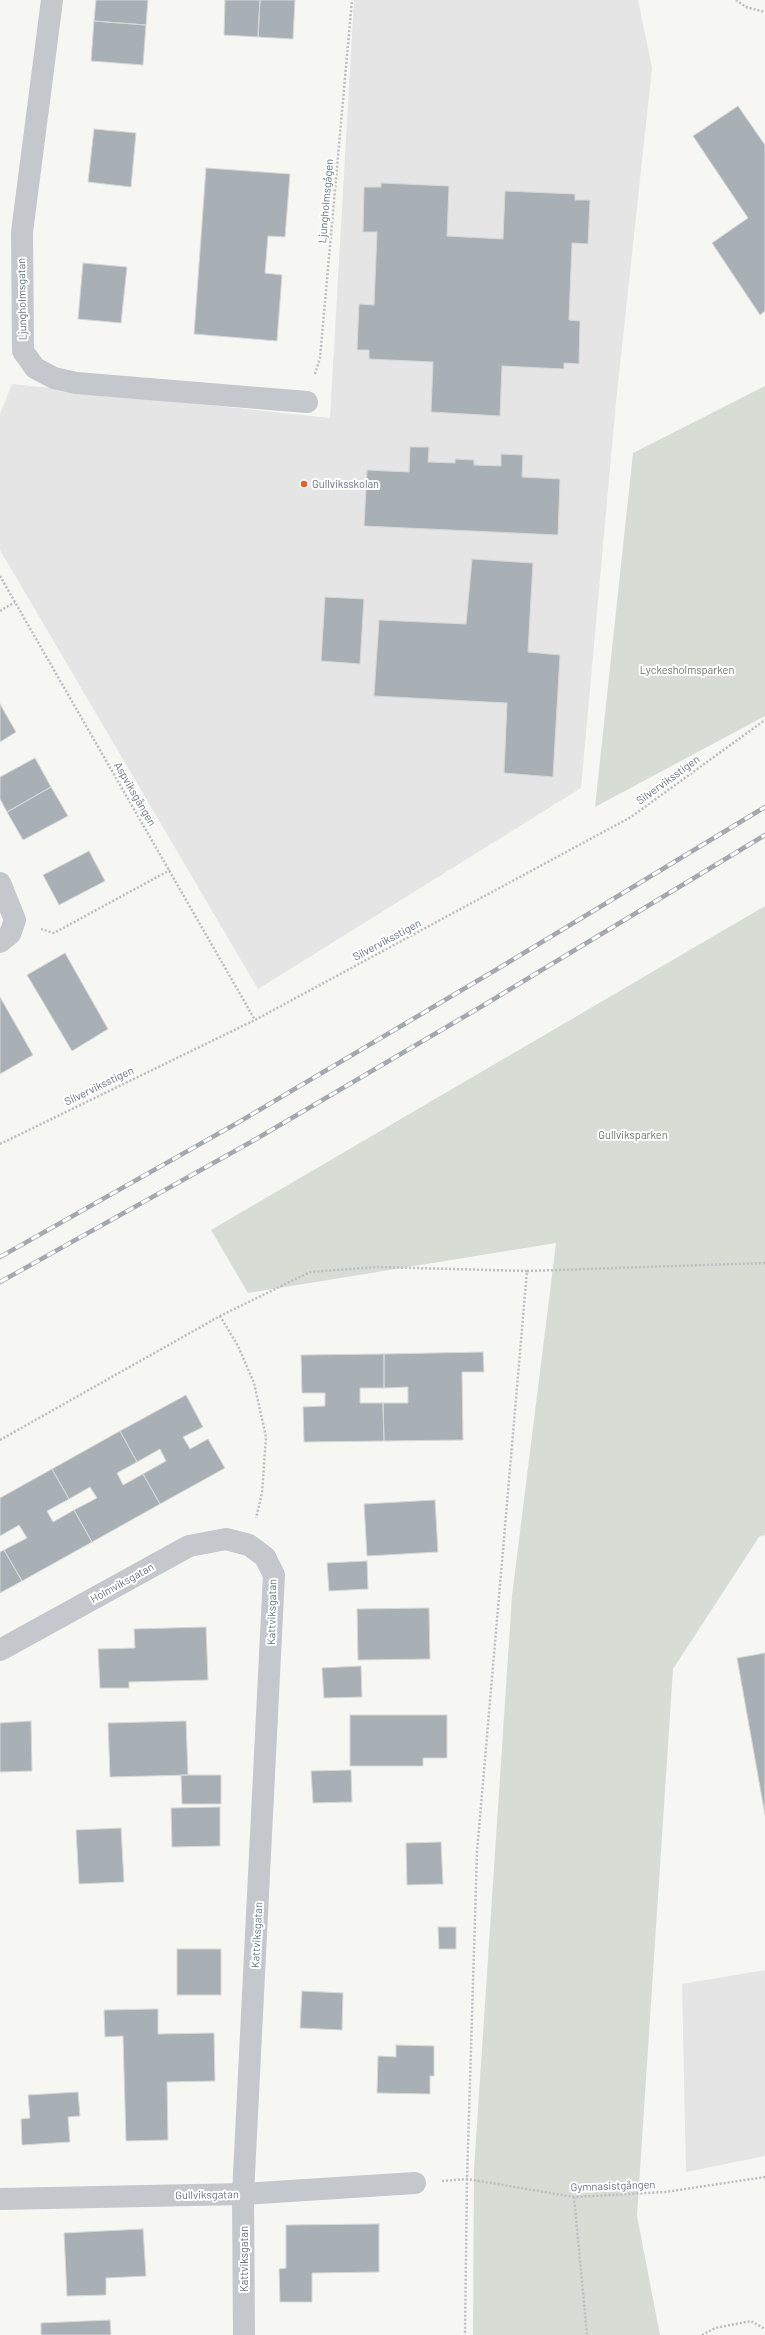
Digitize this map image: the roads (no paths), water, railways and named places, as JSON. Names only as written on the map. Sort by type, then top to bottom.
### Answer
[{"type":"street","name":"Ljungholmsgatan","points":[[52,0],[22,232],[23,351],[35,368],[54,378],[76,383],[307,402]]},
{"type":"street","points":[[0,883],[15,920],[10,934],[0,942]]},
{"type":"street","name":"Holmviksgatan","points":[[0,1650],[189,1546],[226,1539],[249,1546]]},
{"type":"street","name":"Kattviksgatan","points":[[244,2335],[243,2194],[274,1575],[265,1558],[249,1546]]},
{"type":"street","name":"Gullviksgatan","points":[[0,2199],[243,2194],[415,2183]]},
{"type":"railway","points":[[0,1257],[239,1122],[499,968],[765,807]]},
{"type":"railway","points":[[0,1282],[251,1142],[484,1005],[765,835]]},
{"type":"place","name":"Gullviksskolan","points":[[304,484]]},
{"type":"park label","name":"Lyckesholmsparken","points":[[687,670]]},
{"type":"park label","name":"Gullviksparken","points":[[633,1135]]}]
